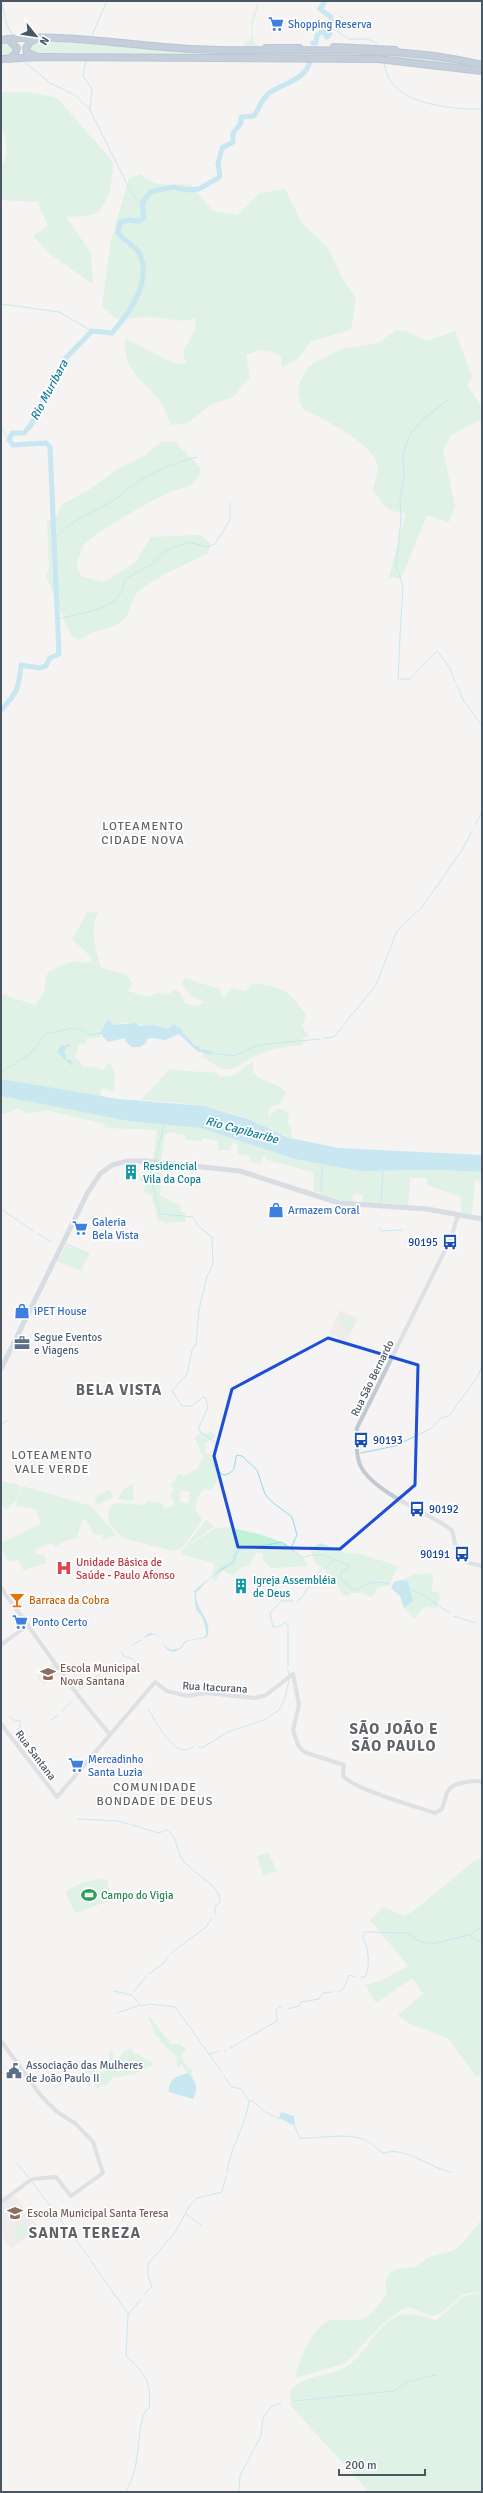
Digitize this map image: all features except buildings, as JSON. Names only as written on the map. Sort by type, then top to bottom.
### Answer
[{"type":"highway","points":[[38,38],[28,44],[26,50],[30,55],[42,57]]},
{"type":"highway","points":[[4,40],[38,38],[191,49],[394,54],[482,64]]},
{"type":"highway","points":[[4,40],[17,48],[15,54],[9,59]]},
{"type":"highway","points":[[1,59],[42,57],[378,59],[482,71]]},
{"type":"main road","points":[[1,1369],[88,1192],[100,1174],[116,1164],[128,1161],[146,1161],[232,1170],[333,1201],[355,1205],[427,1209],[482,1219]]},
{"type":"street","name":"Rua São Bernardo","points":[[458,1215],[451,1238],[357,1428],[356,1441],[360,1462],[365,1472],[395,1497],[452,1530],[458,1556],[468,1563],[482,1566]]},
{"type":"street","points":[[1,1588],[110,1735]]},
{"type":"street","points":[[1,1645],[28,1625]]},
{"type":"street","name":"Rua Itacurana","points":[[110,1735],[155,1682],[167,1691],[186,1696],[206,1693],[255,1698],[266,1695],[293,1674],[299,1705],[293,1730],[296,1741],[304,1752],[344,1765],[343,1776],[347,1780],[360,1787],[435,1813],[442,1809],[448,1789],[453,1784],[474,1780],[482,1782]]},
{"type":"street","name":"Rua Santana","points":[[1,1724],[57,1797],[110,1735]]},
{"type":"street","points":[[1,2041],[42,2097],[56,2112],[77,2125],[93,2142],[103,2173],[71,2196],[56,2177],[32,2179],[1,2202]]},
{"type":"highlighted area","points":[[328,1338],[418,1365],[415,1485],[340,1549],[238,1547],[214,1456],[232,1389]]},
{"type":"shaded area","points":[[340,1310],[358,1318],[347,1342],[329,1333]]},
{"type":"shaded area","name":"Escola Municipal Nova Santana","points":[[54,1663],[60,1673],[43,1685],[36,1675]]},
{"type":"shaded area","name":"Escola Municipal Santa Teresa","points":[[14,2194],[39,2228],[11,2249],[1,2235],[1,2204]]},
{"type":"green space","points":[[258,1],[252,29],[254,42],[259,48],[240,48],[251,39],[252,19]]},
{"type":"green space","points":[[38,41],[410,56],[482,67],[482,70],[427,60],[384,57],[29,53],[27,47]]},
{"type":"green space","points":[[1,43],[9,43],[15,48],[13,53],[1,56]]},
{"type":"green space","points":[[1,92],[29,92],[57,98],[113,162],[110,191],[104,205],[91,215],[66,217],[91,253],[93,284],[50,254],[33,236],[48,226],[38,202],[1,200],[1,167],[7,155],[5,133],[1,132]]},
{"type":"green space","points":[[140,174],[157,183],[170,185],[190,184],[213,211],[237,215],[260,193],[285,189],[302,223],[328,248],[342,278],[356,298],[351,330],[311,341],[298,359],[282,367],[281,356],[272,352],[260,351],[246,355],[250,377],[233,397],[210,405],[187,423],[171,425],[161,402],[131,368],[125,351],[125,340],[141,346],[170,361],[186,364],[183,351],[196,329],[195,318],[185,321],[151,317],[117,319],[102,306],[111,240],[129,178]]},
{"type":"green space","points":[[396,330],[406,331],[427,341],[455,331],[472,376],[467,385],[482,407],[482,419],[451,435],[443,450],[455,506],[449,522],[427,515],[401,579],[389,577],[406,513],[394,511],[386,507],[373,489],[378,468],[375,459],[368,450],[358,441],[334,425],[302,408],[298,393],[300,382],[309,366],[341,349],[378,343]]},
{"type":"green space","points":[[163,441],[175,442],[201,468],[195,481],[189,486],[174,490],[149,502],[100,532],[83,546],[77,567],[82,577],[104,582],[135,563],[151,537],[201,535],[210,543],[208,553],[154,580],[138,592],[123,620],[119,623],[85,636],[80,640],[71,636],[46,576],[49,566],[47,522],[56,516],[63,504],[92,488],[119,468],[143,457]]},
{"type":"green space","points":[[87,913],[98,913],[95,920],[94,940],[101,968],[125,974],[133,984],[128,991],[148,997],[158,993],[167,995],[174,990],[180,992],[185,1004],[197,1006],[205,1002],[190,995],[182,984],[185,978],[219,989],[224,999],[231,988],[245,991],[253,983],[279,988],[289,994],[306,1014],[302,1027],[309,1036],[302,1039],[303,1045],[267,1051],[236,1067],[226,1069],[212,1063],[202,1056],[202,1053],[208,1055],[183,1033],[179,1026],[174,1024],[167,1029],[125,1022],[114,1025],[101,1033],[100,1038],[88,1038],[85,1045],[79,1044],[75,1057],[85,1068],[90,1066],[103,1070],[108,1063],[112,1065],[115,1074],[114,1089],[110,1092],[104,1088],[101,1089],[100,1097],[1,1079],[1,994],[35,1005],[44,992],[47,974],[65,964],[76,962],[86,963],[92,960],[90,956],[72,939]]},
{"type":"green space","points":[[253,1061],[253,1072],[257,1076],[282,1088],[286,1092],[279,1104],[271,1106],[268,1116],[270,1117],[274,1111],[278,1109],[286,1112],[289,1115],[288,1124],[291,1128],[292,1138],[232,1113],[181,1103],[141,1100],[170,1069],[218,1073],[219,1077],[233,1076]]},
{"type":"green space","points":[[1,1096],[128,1121],[200,1128],[295,1159],[359,1171],[440,1170],[481,1172],[482,1181],[475,1180],[472,1214],[461,1212],[461,1197],[427,1185],[427,1178],[410,1178],[408,1205],[362,1202],[363,1195],[354,1194],[352,1196],[354,1203],[320,1195],[320,1192],[314,1191],[313,1172],[267,1160],[266,1157],[263,1156],[260,1164],[251,1162],[250,1156],[238,1154],[237,1144],[232,1143],[230,1150],[218,1150],[218,1141],[202,1138],[202,1141],[186,1140],[185,1135],[169,1132],[165,1135],[161,1160],[153,1159],[157,1130],[104,1127],[105,1124],[46,1110],[28,1114],[18,1108],[8,1113],[1,1114]]},
{"type":"green space","points":[[146,1166],[163,1167],[160,1195],[180,1206],[181,1212],[186,1212],[185,1222],[167,1223],[158,1220],[151,1195],[144,1192],[146,1183],[139,1181]]},
{"type":"green space","points":[[66,1246],[89,1254],[81,1271],[57,1261]]},
{"type":"green space","points":[[343,1315],[355,1322],[352,1329],[339,1323]]},
{"type":"green space","points":[[211,1431],[215,1437],[205,1443],[206,1454],[210,1454],[216,1470],[220,1473],[212,1490],[204,1489],[198,1496],[195,1508],[202,1520],[182,1548],[174,1551],[122,1538],[109,1523],[108,1509],[116,1503],[145,1505],[147,1501],[163,1504],[164,1509],[174,1505],[171,1494],[174,1489],[171,1485],[179,1474],[183,1476],[197,1469],[203,1457],[195,1438],[201,1432],[206,1434]],"holes":[[[181,1490],[191,1492],[188,1503],[179,1502]]]},
{"type":"green space","points":[[1,1481],[20,1485],[18,1499],[6,1510],[1,1504]]},
{"type":"green space","points":[[133,1483],[134,1501],[118,1499],[124,1489]]},
{"type":"green space","points":[[22,1486],[91,1506],[116,1535],[103,1540],[103,1535],[94,1534],[85,1518],[81,1523],[77,1538],[65,1541],[54,1547],[52,1543],[34,1550],[37,1555],[44,1555],[46,1563],[23,1570],[18,1560],[8,1561],[1,1549],[1,1543],[41,1524],[36,1509],[16,1506]]},
{"type":"green space","points":[[110,1489],[113,1497],[98,1505],[94,1498]]},
{"type":"green space","points":[[206,1520],[214,1526],[184,1548]]},
{"type":"green space","points":[[229,1527],[274,1539],[285,1544],[302,1557],[308,1566],[270,1568],[262,1558],[263,1554],[256,1552],[249,1565],[240,1568],[233,1576],[222,1570],[216,1581],[212,1581],[214,1563],[184,1555],[181,1551],[215,1528]]},
{"type":"green space","points":[[320,1543],[346,1553],[361,1554],[398,1566],[389,1585],[377,1588],[374,1595],[370,1597],[363,1593],[350,1593],[349,1596],[344,1595],[324,1568],[316,1564],[309,1546],[314,1547]]},
{"type":"green space","points":[[431,1573],[433,1575],[432,1592],[438,1592],[440,1598],[437,1608],[424,1607],[414,1618],[404,1608],[413,1601],[408,1581],[402,1580],[413,1575]]},
{"type":"green space","points":[[268,1852],[277,1871],[263,1876],[257,1856]]},
{"type":"green space","points":[[478,1858],[482,1860],[482,2072],[476,2077],[449,2039],[409,2023],[398,2015],[423,1994],[412,1978],[376,2003],[365,1985],[381,1981],[408,1966],[370,1920],[384,1907],[403,1916],[412,1912]]},
{"type":"green space","name":"Campo do Vigia","points":[[97,1879],[107,1880],[111,1900],[75,1913],[65,1891],[81,1883]]},
{"type":"green space","points":[[149,2016],[171,2044],[180,2044],[186,2049],[181,2056],[187,2067],[193,2070],[191,2073],[194,2080],[181,2064],[177,2067],[177,2057],[161,2042],[159,2037],[157,2037],[148,2018]]},
{"type":"green space","points":[[132,2048],[132,2051],[154,2064],[135,2074],[113,2078],[107,2084],[97,2088],[81,2066],[87,2066],[91,2071],[102,2072],[109,2064],[109,2052],[112,2052],[116,2063],[123,2052]]},
{"type":"green space","points":[[482,2219],[482,2291],[463,2294],[441,2313],[432,2316],[409,2307],[401,2310],[381,2325],[346,2363],[296,2378],[302,2355],[317,2330],[323,2324],[332,2320],[358,2320],[370,2315],[387,2293],[385,2284],[389,2273],[396,2269],[415,2267],[431,2256],[453,2251],[464,2242]]},
{"type":"green space","points":[[25,2222],[32,2231],[18,2240],[12,2232]]},
{"type":"green space","points":[[482,2292],[482,2492],[369,2492],[291,2406],[290,2391],[296,2385],[310,2378],[343,2369],[362,2353],[382,2327],[395,2317],[410,2314],[437,2320],[462,2297]]},
{"type":"water","points":[[108,1019],[114,1025],[135,1023],[140,1026],[154,1025],[167,1029],[174,1024],[182,1029],[183,1033],[196,1046],[199,1046],[200,1049],[212,1051],[211,1055],[197,1051],[179,1034],[165,1040],[152,1038],[147,1039],[146,1043],[140,1047],[132,1047],[126,1042],[125,1038],[108,1042],[100,1033]]},
{"type":"water","points":[[69,1044],[71,1047],[67,1047],[64,1052],[67,1060],[71,1060],[72,1066],[57,1052],[61,1045],[65,1046]]},
{"type":"water","name":"Rio Capibaribe","points":[[1,1079],[118,1099],[204,1106],[251,1120],[286,1137],[338,1148],[482,1155],[482,1172],[440,1170],[359,1171],[295,1159],[200,1128],[128,1121],[1,1096]]},
{"type":"water","points":[[247,1549],[239,1551],[234,1563],[210,1578],[196,1593],[196,1599],[208,1625],[207,1637],[186,1642],[181,1648],[172,1652],[163,1645],[171,1650],[180,1648],[185,1641],[205,1637],[206,1631],[204,1623],[196,1610],[194,1591],[221,1568],[233,1561],[233,1555],[237,1550]]},
{"type":"water","points":[[402,1580],[408,1581],[413,1601],[404,1608],[400,1596],[391,1588],[394,1582]]},
{"type":"water","points":[[149,1633],[158,1634],[161,1641],[158,1635],[142,1639]]},
{"type":"water","points":[[188,2073],[196,2085],[196,2092],[193,2099],[169,2092],[171,2081]]},
{"type":"water","points":[[281,2112],[294,2116],[295,2126],[279,2118]]},
{"type":"waterway","points":[[1,1],[7,25],[13,36]]},
{"type":"waterway","points":[[92,35],[107,1]]},
{"type":"waterway","name":"Rio Muribara","points":[[313,43],[316,43],[317,35],[323,31],[327,37],[330,34],[325,25],[331,21],[331,17],[320,9],[325,1]]},
{"type":"waterway","points":[[326,24],[349,39],[367,39],[377,43]]},
{"type":"waterway","points":[[311,55],[416,59],[478,68]]},
{"type":"waterway","points":[[22,60],[50,83],[75,95],[90,110],[132,194],[142,204]]},
{"type":"waterway","points":[[86,60],[83,76],[92,89],[90,109]]},
{"type":"waterway","name":"Rio Muribara","points":[[1,710],[14,695],[18,685],[21,665],[39,668],[46,666],[50,658],[59,654],[50,447],[46,443],[13,445],[9,440],[12,433],[24,433],[31,425],[64,360],[92,331],[112,333],[137,297],[143,276],[143,265],[138,251],[118,233],[120,222],[129,220],[139,221],[144,218],[142,204],[150,192],[174,187],[187,190],[199,189],[218,178],[220,175],[218,164],[222,148],[233,142],[233,133],[241,123],[241,117],[254,116],[269,93],[299,77],[308,67],[310,61]]},
{"type":"waterway","points":[[384,62],[390,80],[397,88],[407,95],[445,107],[482,109]]},
{"type":"waterway","points":[[1,304],[59,312],[92,331]]},
{"type":"waterway","points":[[400,636],[403,587],[396,565],[401,520],[400,501],[404,478],[403,454],[409,436],[423,419],[448,400]]},
{"type":"waterway","points":[[1,426],[9,440]]},
{"type":"waterway","points":[[53,541],[72,523],[114,500],[130,487],[149,475],[164,468],[197,457]]},
{"type":"waterway","points":[[59,619],[92,611],[109,604],[115,600],[121,592],[125,579],[151,565],[166,550],[189,542],[207,547],[215,544],[230,520],[230,503]]},
{"type":"waterway","points":[[400,637],[398,679],[410,679],[428,660]]},
{"type":"waterway","points":[[430,659],[437,651],[450,668],[455,682]]},
{"type":"waterway","points":[[457,685],[462,698],[482,726]]},
{"type":"waterway","points":[[475,825],[482,812]]},
{"type":"waterway","points":[[345,1023],[376,985],[397,931],[422,907],[462,850],[472,831]]},
{"type":"waterway","points":[[324,1038],[334,1037],[343,1026]]},
{"type":"waterway","points":[[1,1072],[29,1055],[46,1034],[73,1028],[82,1030],[90,1035],[100,1033]]},
{"type":"waterway","points":[[211,1053],[234,1056],[258,1045],[319,1039]]},
{"type":"waterway","points":[[156,1159],[164,1123]]},
{"type":"waterway","points":[[321,1190],[322,1165]]},
{"type":"waterway","points":[[154,1167],[152,1183],[160,1214],[193,1217],[198,1226],[212,1237],[213,1264],[207,1276],[199,1310],[196,1345],[192,1350],[187,1374],[172,1391],[182,1406],[192,1406],[203,1397],[206,1399],[208,1407],[198,1430],[216,1443],[213,1456],[215,1470],[224,1475],[231,1472],[233,1470],[237,1455],[242,1456],[257,1470],[265,1494],[271,1501],[292,1517],[297,1535],[291,1548]]},
{"type":"waterway","points":[[381,1203],[383,1170]]},
{"type":"waterway","points":[[140,1178],[152,1183]]},
{"type":"waterway","points":[[1,1209],[33,1231]]},
{"type":"waterway","points":[[380,1228],[381,1231],[402,1230]]},
{"type":"waterway","points":[[38,1234],[52,1242]]},
{"type":"waterway","points":[[66,1244],[89,1254]]},
{"type":"waterway","points":[[361,1453],[395,1446],[432,1428],[441,1418],[449,1416],[478,1376],[482,1365]]},
{"type":"waterway","points":[[1,1424],[7,1421]]},
{"type":"waterway","points":[[246,1549],[282,1542],[303,1558],[311,1555],[323,1555],[349,1565],[348,1569],[342,1571],[340,1577],[350,1588],[357,1590],[373,1582],[390,1584]]},
{"type":"waterway","points":[[325,1568],[335,1559]]},
{"type":"waterway","points":[[297,1603],[322,1569]]},
{"type":"waterway","points":[[408,1588],[420,1593],[450,1613]]},
{"type":"waterway","points":[[288,1666],[288,1626],[285,1622],[281,1626],[273,1627],[270,1613],[281,1601],[293,1601]]},
{"type":"waterway","points":[[454,1616],[476,1623]]},
{"type":"waterway","points":[[124,1656],[132,1659],[143,1669]]},
{"type":"waterway","points":[[78,1691],[113,1664]]},
{"type":"waterway","points":[[288,1670],[289,1675]]},
{"type":"waterway","points":[[198,1746],[202,1748],[228,1732],[266,1719],[279,1710],[284,1701],[289,1681]]},
{"type":"waterway","points":[[62,1711],[71,1702]]},
{"type":"waterway","points":[[148,1709],[166,1738],[173,1744],[179,1749],[186,1750],[193,1747]]},
{"type":"waterway","points":[[51,1720],[58,1715]]},
{"type":"waterway","points":[[9,1716],[14,1720],[20,1721],[20,1730],[25,1738]]},
{"type":"waterway","points":[[78,1819],[117,1821],[129,1824]]},
{"type":"waterway","points":[[132,1825],[159,1833],[166,1830],[173,1836],[182,1859],[191,1869],[216,1890],[220,1902],[215,1906],[215,1914]]},
{"type":"waterway","points":[[171,1953],[206,1927],[212,1918]]},
{"type":"waterway","points":[[361,1977],[365,1977],[368,1968],[367,1951],[363,1937],[365,1932],[408,1933],[419,1941],[432,1944],[469,1935],[482,1927]]},
{"type":"waterway","points":[[469,1935],[482,1943]]},
{"type":"waterway","points":[[149,1974],[164,1963],[168,1956]]},
{"type":"waterway","points":[[338,1992],[344,1988],[349,1975],[356,1977]]},
{"type":"waterway","points":[[134,1991],[146,1977]]},
{"type":"waterway","points":[[114,1991],[132,1995],[141,2006],[150,2004],[175,2007],[209,2054]]},
{"type":"waterway","points":[[288,2009],[299,2006],[301,2002],[319,1999],[323,1993],[333,1992]]},
{"type":"waterway","points":[[117,2013],[140,2005]]},
{"type":"waterway","points":[[230,2048],[277,2021],[276,2011],[279,2006],[282,2007]]},
{"type":"waterway","points":[[219,2051],[209,2054],[221,2071]]},
{"type":"waterway","points":[[224,2076],[232,2087],[241,2089],[249,2101],[245,2119],[231,2154],[227,2172]]},
{"type":"waterway","points":[[249,2101],[253,2101],[265,2112],[280,2119]]},
{"type":"waterway","points":[[294,2125],[300,2138],[345,2136],[362,2139],[369,2142],[383,2153],[400,2152],[451,2172]]},
{"type":"waterway","points":[[17,2163],[29,2178]]},
{"type":"waterway","points":[[144,2295],[152,2286],[148,2276],[148,2264],[176,2231],[190,2205],[197,2198],[222,2192],[226,2177]]},
{"type":"waterway","points":[[32,2182],[89,2257]]},
{"type":"waterway","points":[[186,2214],[202,2226]]},
{"type":"waterway","points":[[91,2261],[128,2314]]},
{"type":"waterway","points":[[125,2492],[134,2473],[142,2421],[145,2411],[149,2409],[150,2399],[146,2379],[126,2356],[128,2315],[141,2299]]},
{"type":"waterway","points":[[294,2401],[393,2391],[410,2381],[436,2375]]},
{"type":"waterway","points":[[239,2492],[240,2475],[261,2436],[263,2418],[272,2406],[281,2403]]},
{"type":"place","name":"Shopping Reserva","points":[[276,24]]},
{"type":"place","name":"Residencial Vila da Copa","points":[[131,1172]]},
{"type":"place","name":"Armazem Coral","points":[[276,1210]]},
{"type":"place","name":"Galeria Bela Vista","points":[[80,1228]]},
{"type":"place","name":"90195","points":[[450,1242]]},
{"type":"place","name":"iPET House","points":[[22,1311]]},
{"type":"place","name":"Segue Eventos e Viagens","points":[[22,1343]]},
{"type":"place","name":"90193","points":[[361,1440]]},
{"type":"place","name":"90192","points":[[417,1509]]},
{"type":"place","name":"90191","points":[[462,1554]]},
{"type":"place","name":"Unidade Básica de Saúde - Paulo Afonso","points":[[64,1568]]},
{"type":"place","name":"Igreja Assembléia de Deus","points":[[241,1586]]},
{"type":"place","name":"Barraca da Cobra","points":[[17,1600]]},
{"type":"place","name":"Ponto Certo","points":[[20,1622]]},
{"type":"place","name":"Escola Municipal Nova Santana","points":[[48,1674]]},
{"type":"place","name":"Mercadinho Santa Luzia","points":[[76,1765]]},
{"type":"place","name":"Campo do Vigia","points":[[89,1895]]},
{"type":"place","name":"Associação das Mulheres de João Paulo II","points":[[14,2071]]},
{"type":"place","name":"Escola Municipal Santa Teresa","points":[[15,2213]]},
{"type":"district","name":"LOTEAMENTO CIDADE NOVA","points":[[143,833]]},
{"type":"district","name":"BELA VISTA","points":[[119,1390]]},
{"type":"district","name":"LOTEAMENTO VALE VERDE","points":[[52,1462]]},
{"type":"district","name":"SÃO JOÃO E SÃO PAULO","points":[[394,1738]]},
{"type":"district","name":"COMUNIDADE BONDADE DE DEUS","points":[[155,1794]]},
{"type":"district","name":"SANTA TEREZA","points":[[85,2233]]}]
